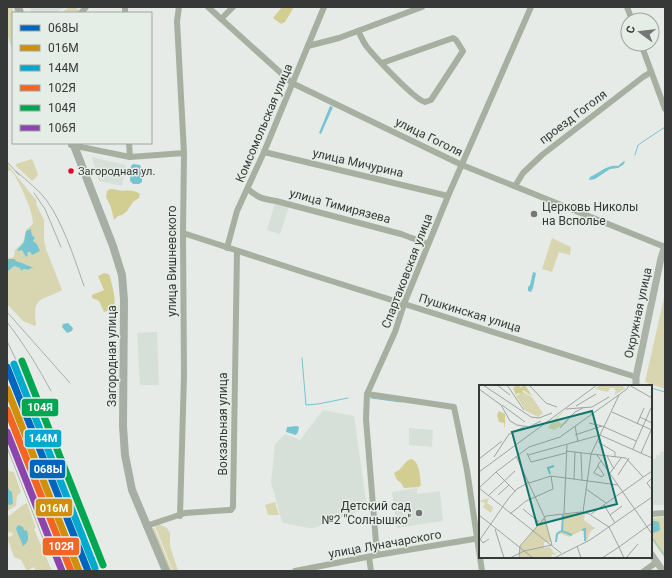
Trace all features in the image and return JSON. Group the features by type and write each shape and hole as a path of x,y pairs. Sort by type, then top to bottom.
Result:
{"highway":[{"name":"Загородная улица","path":"74,144 113,246 122,275 124,300 123,432 125,455 132,490 166,571"},
{"name":"Загородная улица","path":"74,144 119,282 119,426 122,464 133,502 161,571"}],"main road":[{"name":"Окружная улица","path":"636,385 636,377 661,258 665,246"},
{"path":"652,556 663,571"}],"street":[{"name":"улица Вишневского","path":"179,7 177,21 184,153 184,375 180,516"},
{"name":"улица Гоголя","path":"208,7 292,83 462,165 665,246"},
{"path":"221,19 233,7"},
{"name":"Комсомольская улица","path":"227,248 237,211 264,152 324,7"},
{"path":"308,46 326,42 422,7"},
{"name":"Спартаковская улица","path":"377,555 366,420 367,394 395,332 404,304 448,196 531,7"},
{"path":"358,31 366,46 382,63 419,100 425,102 432,100 463,51 453,38 382,63"},
{"path":"644,52 651,72 662,92 665,109"},
{"name":"проезд Гоголя","path":"515,186 523,173 542,155 651,72"},
{"path":"74,144 130,157 184,153"},
{"path":"129,144 130,157"},
{"name":"улица Мичурина","path":"264,152 448,196"},
{"name":"улица Тимирязева","path":"248,189 262,199 276,201 401,234 428,244"},
{"name":"Пушкинская улица","path":"183,233 636,377"},
{"name":"Вокзальная улица","path":"146,526 185,514 231,510 233,507 237,251"},
{"path":"367,394 454,407 478,538"},
{"path":"652,514 665,513"},
{"name":"улица Луначарского","path":"294,571 478,538"},
{"path":"369,557 371,571"},
{"path":"480,558 482,571"},
{"path":"644,571 656,562"}],"shaded area":[{"path":"30,7 67,7 58,12 32,12"},
{"path":"282,7 294,7 285,22 281,24 273,18"},
{"path":"92,157 126,165 122,186 99,181"},
{"path":"110,189 132,191 140,194 139,198 133,202 127,211 114,220 111,207 106,197 107,191"},
{"path":"275,203 289,207 280,234 267,230"},
{"path":"104,273 110,276 115,301 113,308 104,312 99,301 92,298 92,295 104,290 98,276"},
{"path":"157,332 159,385 140,385 137,333"},
{"path":"323,410 354,416 367,508 314,528 284,523 282,522 271,482 275,444 285,434 300,440"},
{"path":"409,428 433,430 432,447 409,445"},
{"path":"665,451 665,505 652,505 652,459 656,459 656,455 660,455 660,452"},
{"path":"411,459 414,460 418,466 421,485 419,487 404,488 397,480 394,473"},
{"name":"Детский сад №2 \"Солнышко\"","path":"417,488 417,494 440,491 443,521 397,528 392,492"}],"green space":[{"path":"7,7 12,7 14,12 12,12 12,48 7,34"},
{"path":"69,7 74,7 79,10 79,12 62,12"},
{"path":"32,159 38,174 32,181 16,166 16,164"},
{"path":"7,164 36,200 37,206 44,220 44,241 46,249 62,290 43,298 37,304 35,309 35,326 23,321 7,304 7,272 14,266 20,268 21,271 34,268 16,261 15,259 7,259 14,257 15,250 23,242 26,230 33,224 29,205 23,192 14,174 11,170 9,171 7,169","holes":["27,230 32,231 32,235 35,239 33,241 37,244 40,251 27,253 27,256 22,250 18,251 17,249 24,242"]},
{"path":"552,238 571,247 570,255 559,252 552,272 542,269"},
{"path":"665,293 665,389 645,382"},
{"path":"7,465 9,471 14,472 21,492 17,496 16,506 7,511"},
{"path":"275,502 279,515 268,515 265,505"},
{"path":"27,503 36,528 34,529 52,571 36,571 34,567 27,571 21,560 14,557 7,537 12,536 13,533 7,532 7,517"},
{"path":"665,517 665,559 652,540 652,518"},
{"path":"159,524 167,528 170,533 170,546 178,571 173,571 155,526"},
{"path":"154,527 172,571 169,571 152,531"}],"water":[{"path":"330,106 333,107 321,134 319,133"},
{"path":"624,161 625,162 623,165 618,168 610,169 595,179 589,180 590,177 604,169 611,166 618,166"},
{"path":"133,164 140,165 142,169 142,182 139,184 133,184 130,181 131,166"},
{"path":"31,229 32,235 35,238 33,241 37,244 40,251 32,255 30,252 27,253 28,255 26,257 22,250 17,250 24,242 26,231"},
{"path":"7,259 15,259 16,261 34,268 28,270 24,269 21,271 20,268 14,266 7,272"},
{"path":"533,272 536,273 531,292 528,291 528,287 530,285"},
{"path":"68,323 73,328 72,331 67,333 62,327 63,324"},
{"path":"287,427 299,427 296,435 286,432"},
{"path":"7,485 9,490 12,492 13,504 9,505 7,503"},
{"path":"652,521 656,521 659,522 660,530 652,532"},
{"path":"18,525 23,527 28,533 27,541 23,546 16,529"}],"waterway":[{"path":"635,155 638,145 665,127"},
{"path":"302,358 306,405 348,398"},
{"path":"652,388 665,392"},
{"path":"371,398 401,402"},
{"path":"652,537 665,556"}],"railway":[{"path":"7,162 19,175"},
{"path":"16,171 40,193 53,210 68,242 84,286"},
{"path":"34,193 45,209 61,247"},
{"path":"7,312 70,383"},
{"path":"7,322 41,373 51,391"},
{"path":"7,341 41,413"},
{"path":"7,359 91,571"},
{"path":"7,447 46,546 59,571"}],"transit line":[{"name":"104Я","path":"22,361 103,565"},
{"name":"144М","path":"14,364 95,568"},
{"name":"068Ы","path":"7,367 88,571"},
{"name":"016М","path":"7,389 79,571"},
{"name":"102Я","path":"7,410 71,571"},
{"name":"106Я","path":"7,432 62,571"}],"place":[{"name":"Загородная ул.","path":"71,171"},
{"name":"Церковь Николы на Всполье","path":"534,214"},
{"name":"Детский сад №2 \"Солнышко\"","path":"419,513"}]}
